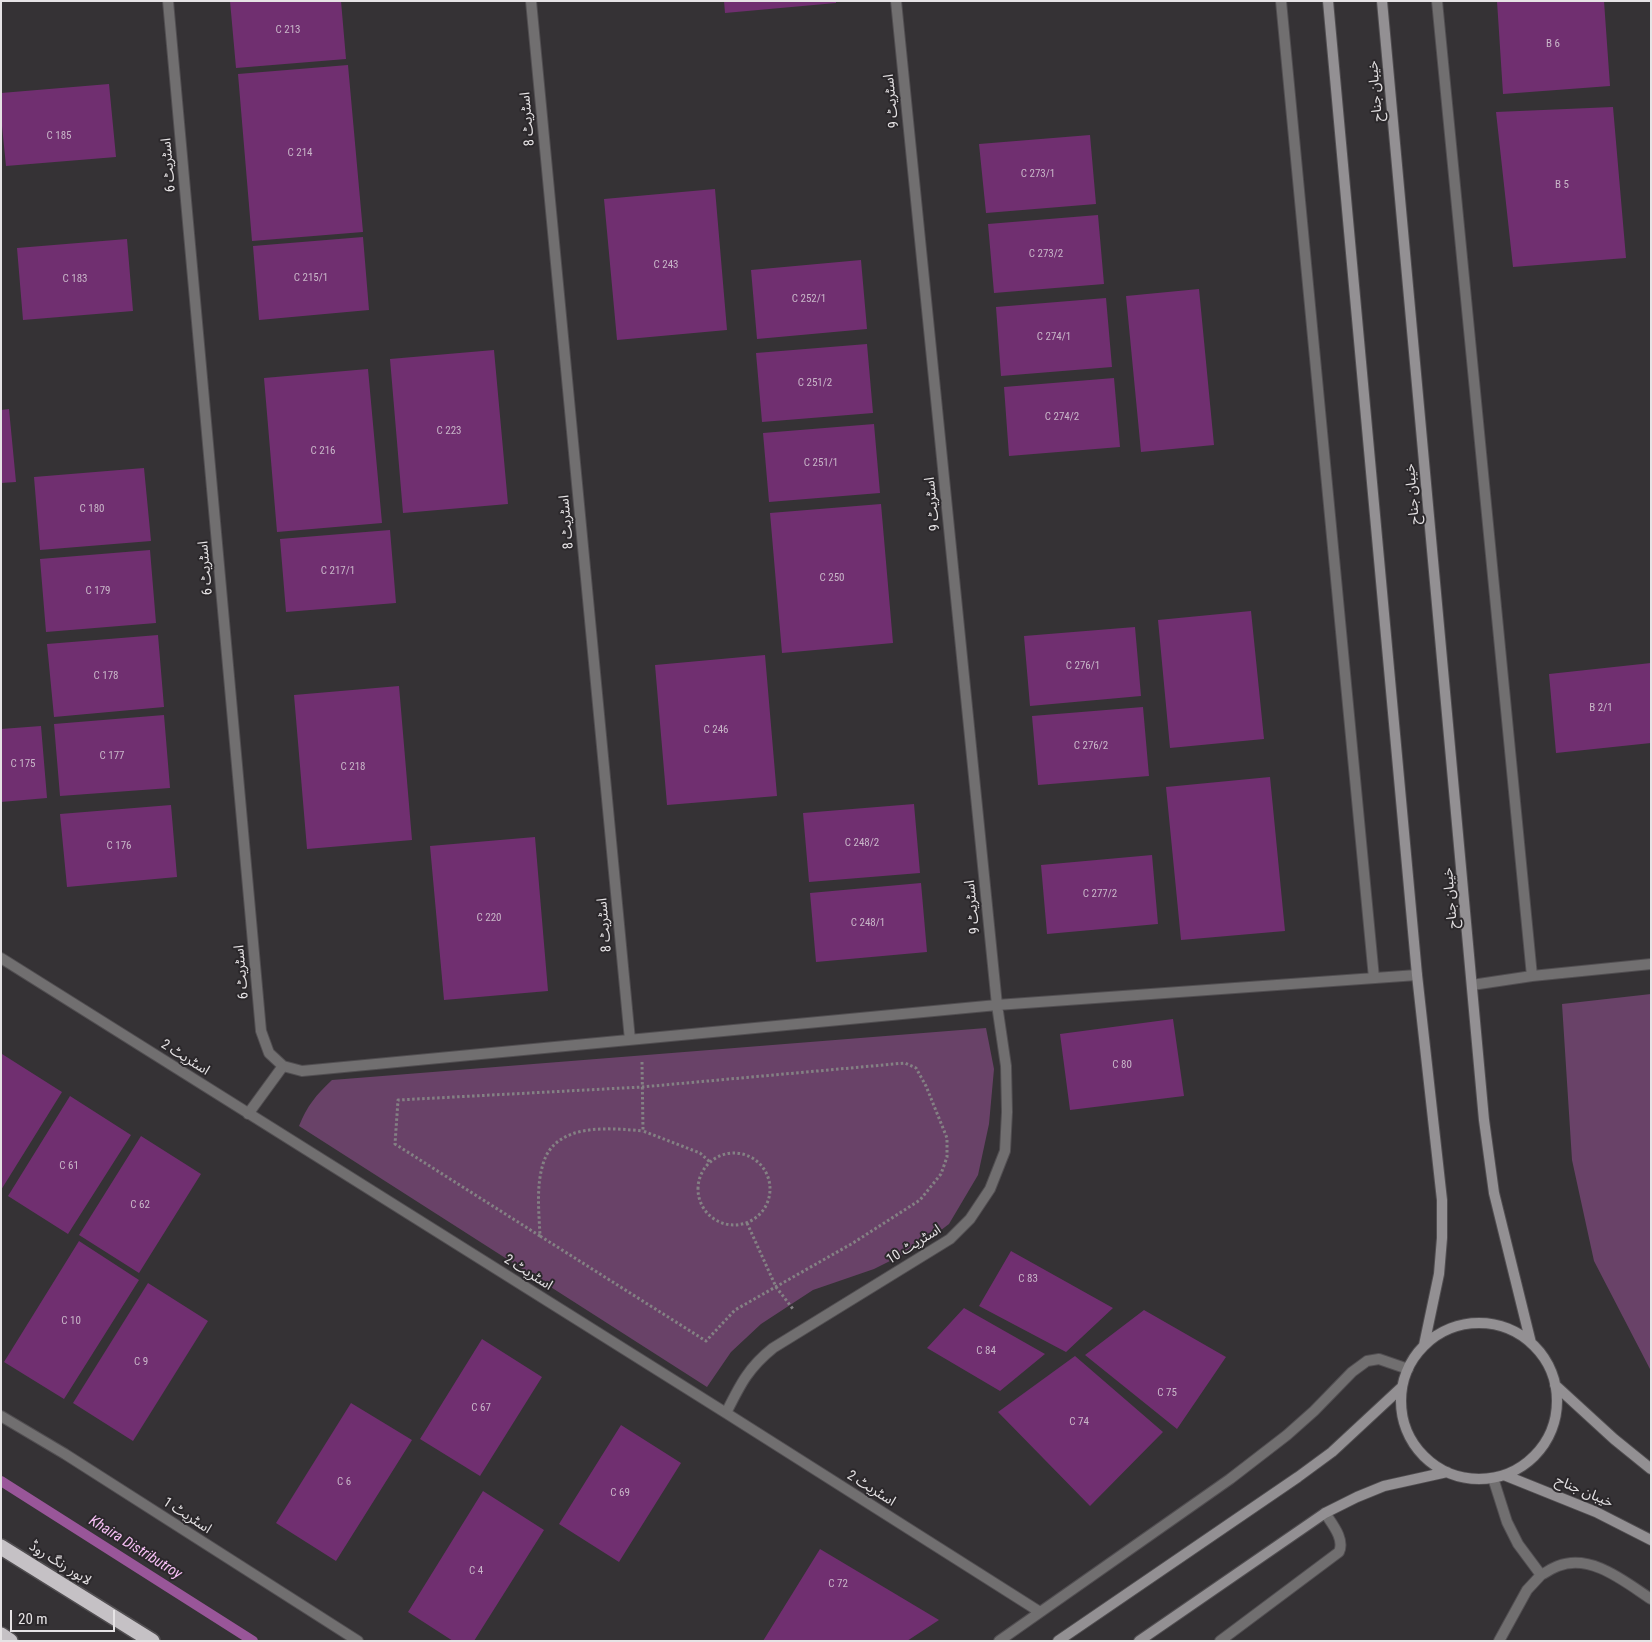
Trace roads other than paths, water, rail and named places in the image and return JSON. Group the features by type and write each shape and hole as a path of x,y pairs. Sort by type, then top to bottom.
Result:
{"highway":[{"name":"لاہور رنگ روڈ","path":"1,1547 152,1641"},
{"path":"1,1635 10,1641"}],"main road":[{"path":"1328,1 1417,975 1442,1200 1442,1238 1439,1274 1424,1345"},
{"name":"خیبان جناح","path":"1382,1 1484,1120 1494,1193 1531,1343"},
{"path":"1477,1322 1496,1324 1514,1331 1531,1343 1546,1362 1555,1385 1557,1403 1554,1422 1546,1440 1535,1455 1521,1466 1504,1475 1478,1479 1462,1477 1448,1472 1430,1461 1415,1446 1406,1428 1402,1407 1402,1387 1408,1369 1424,1345 1440,1333 1457,1325 1477,1322"},
{"path":"1555,1385 1651,1470"},
{"path":"1058,1641 1332,1452 1402,1387"},
{"path":"1139,1641 1325,1513 1384,1486 1448,1472"},
{"name":"خیبان جناح","path":"1504,1475 1596,1512 1651,1540"}],"street":[{"name":"اسٹریٹ 6","path":"168,1 261,1031 269,1053 283,1066"},
{"name":"اسٹریٹ 8","path":"531,1 630,1040"},
{"name":"اسٹریٹ 9","path":"896,1 997,1005"},
{"path":"1281,1 1374,978"},
{"path":"1437,1 1532,976"},
{"name":"اسٹریٹ 2","path":"1,958 1040,1612"},
{"path":"1472,985 1532,976 1651,964"},
{"path":"248,1114 283,1066 302,1071 997,1005 1417,975"},
{"name":"اسٹریٹ 10","path":"726,1413 744,1377 756,1362 773,1348 950,1239 970,1219 990,1188 1005,1151 1007,1112 1006,1066 997,1005"},
{"path":"1000,1641 1230,1479 1287,1435 1314,1411 1352,1372 1367,1361 1380,1359 1408,1369"},
{"name":"اسٹریٹ 1","path":"1,1416 65,1454 358,1641"},
{"path":"1493,1478 1507,1522 1518,1544 1541,1575"},
{"path":"1220,1641 1339,1552 1342,1546 1340,1539 1325,1513"},
{"path":"1499,1641 1527,1590 1541,1575 1560,1565 1580,1562 1601,1568 1651,1598"}],"waterway":[{"name":"Khaira Distributroy","path":"1,1481 253,1641"}]}
